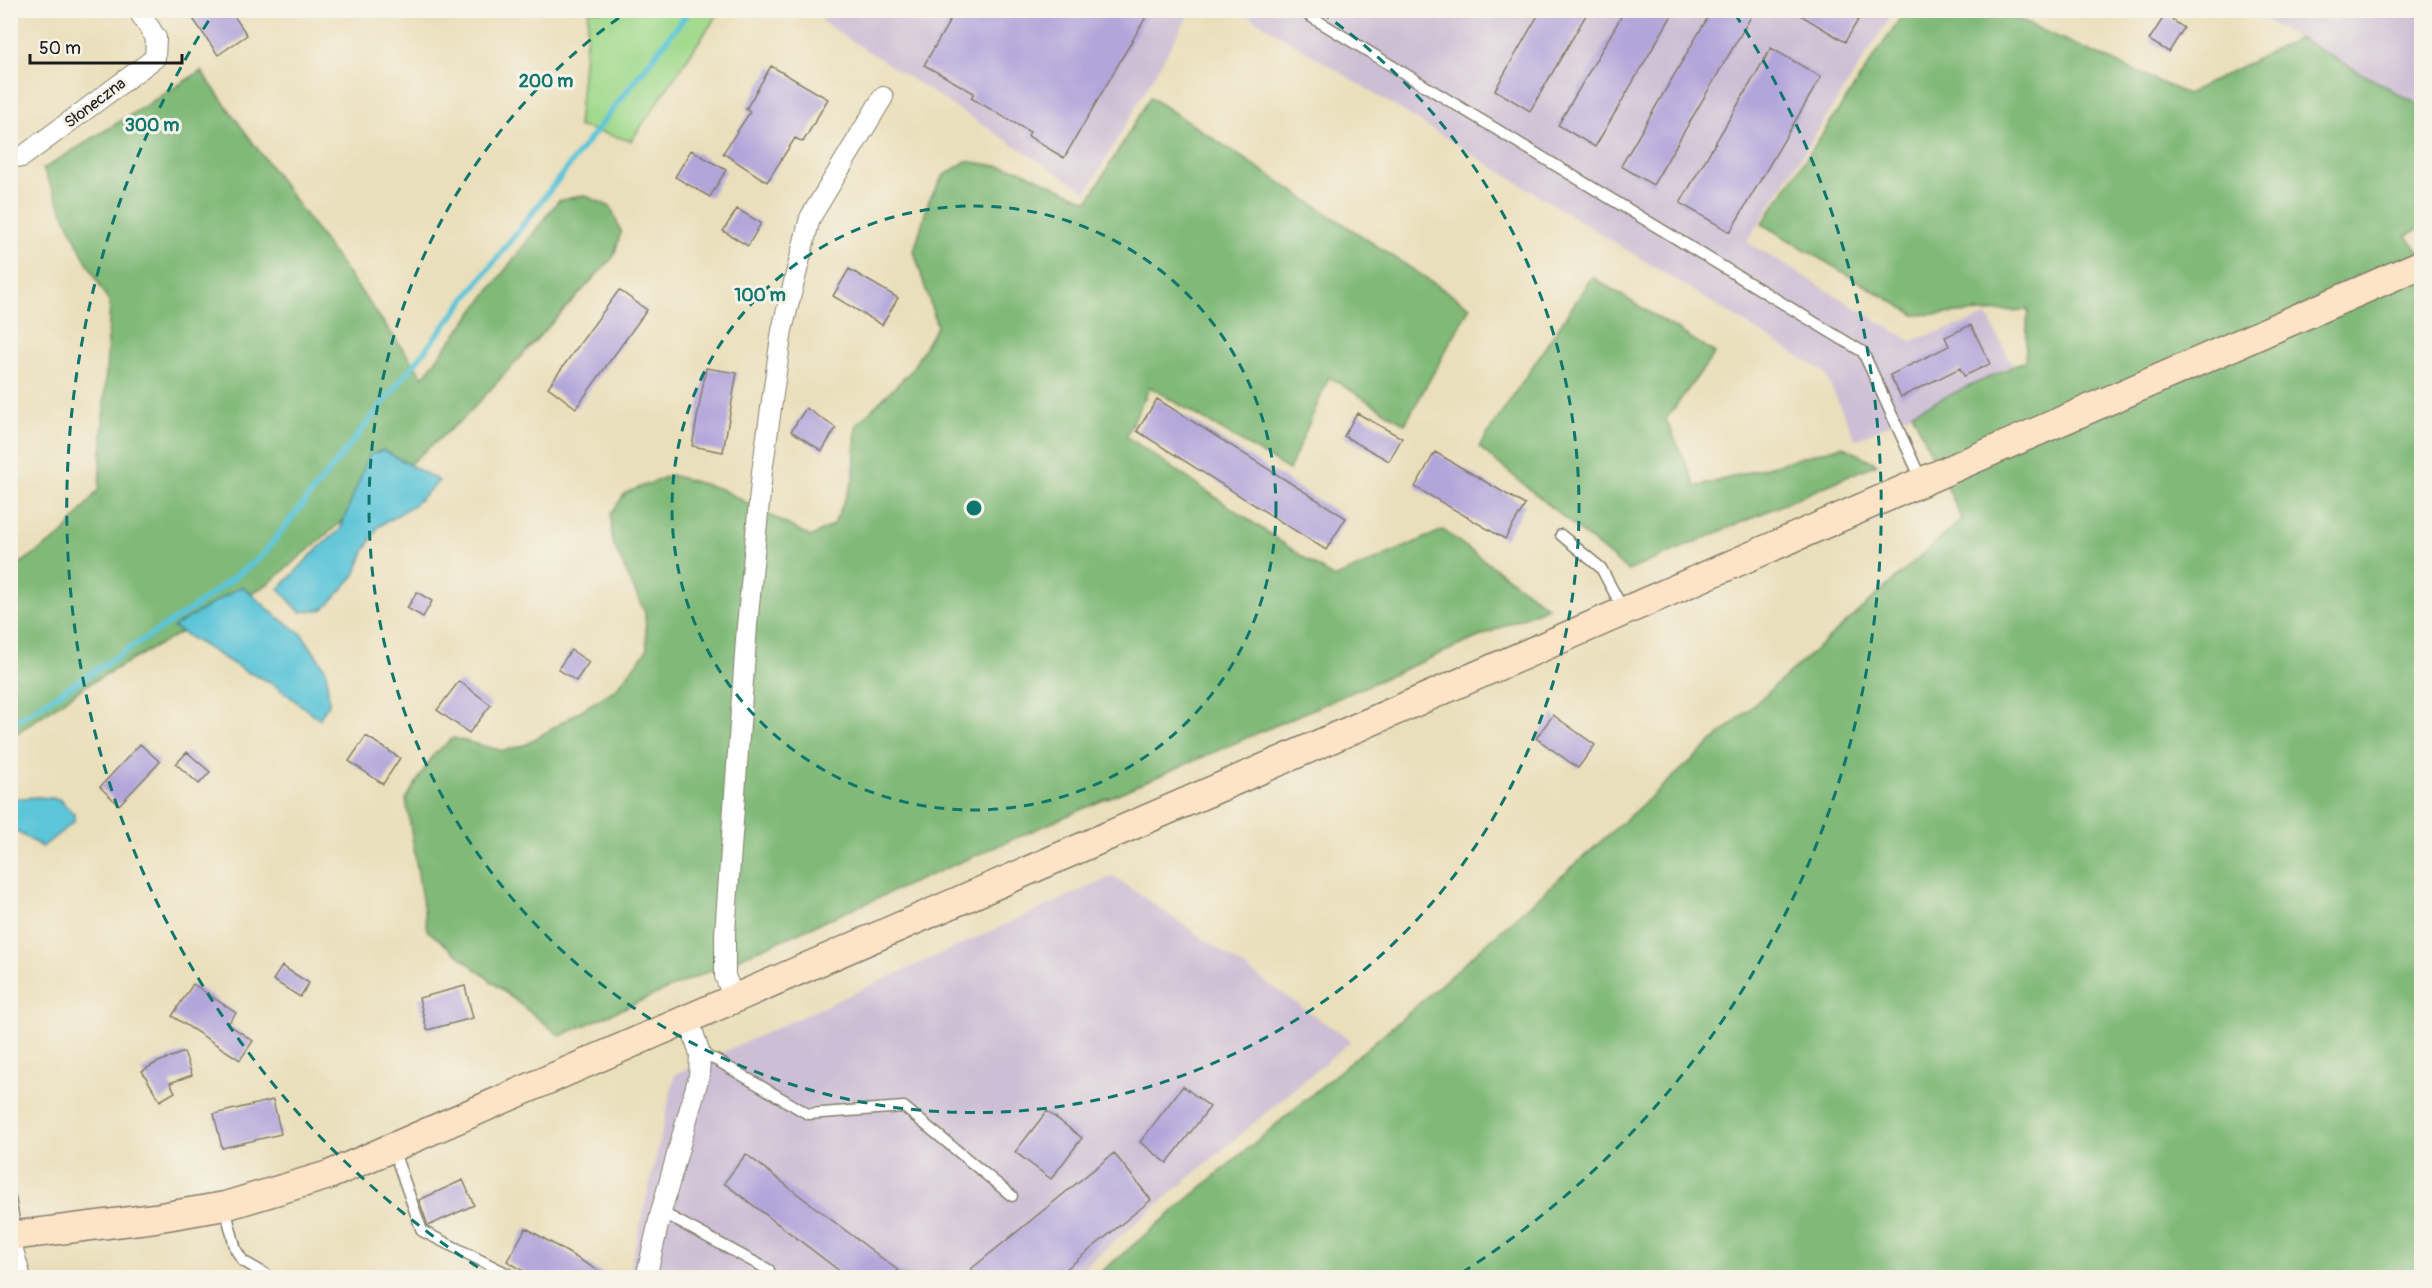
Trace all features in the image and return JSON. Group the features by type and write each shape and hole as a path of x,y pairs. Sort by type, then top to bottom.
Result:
{"street":[{"name":"Słoneczna","path":"22,157 155,58 156,38 138,10"},
{"path":"734,999 725,976 725,933 747,626 762,472 782,330 810,218 883,97"},
{"path":"21,1278 12,1237 225,1206 329,1175 2421,264"},
{"path":"646,1278 661,1212 699,1076 700,1054 689,1020"}],"lane":[{"path":"1300,10 1863,352 1922,481"},
{"path":"1561,535 1601,568 1624,611"},
{"path":"700,1054 716,1060 808,1114 904,1107 1012,1196"},
{"path":"393,1149 422,1231 516,1278"},
{"path":"10,1198 12,1237"},
{"path":"225,1206 236,1250 243,1261 272,1278"},
{"path":"661,1212 769,1270 770,1278"}],"shaded area":[{"path":"827,10 1191,11 1087,192 821,21"},
{"path":"1241,11 1894,11 1747,242 1911,341 1987,316 2013,365 1856,440 1824,372"},
{"path":"2249,11 2421,11 2421,106 2298,38"},
{"path":"1113,876 1351,1041 1072,1277 628,1278 675,1074"}],"green space":[{"path":"589,11 720,11 631,141 578,126"},
{"path":"1905,11 1999,11 2187,94 2298,38 2421,106 2421,228 2406,235 2422,255 2421,1277 1094,1278 1412,1010 1962,519 1912,412 2025,361 2028,310 1915,315 1762,224"},
{"path":"201,71 423,377 558,201 584,195 611,207 621,232 614,256 465,417 268,584 87,685 11,737 11,570 63,534 99,489 110,304 82,253 43,169"},
{"path":"1150,97 1470,307 1405,424 1329,377 1289,470 1150,387 1126,436 1334,578 1443,530 1548,607 560,1036 427,930 406,799 434,754 453,738 504,751 527,744 616,689 647,650 645,613 612,541 611,514 625,493 671,475 721,489 811,537 834,524 854,478 856,425 911,371 937,326 914,251 929,200 943,176 966,161 1017,169 1088,201"},
{"path":"1592,277 1715,353 1666,419 1696,487 1842,446 1877,464 1628,571 1479,447"}],"water":[{"path":"383,450 439,481 415,504 378,527 363,554 355,575 324,609 300,612 279,589 317,549 340,530 369,455"},
{"path":"242,586 275,615 302,634 326,670 329,704 319,719 272,683 245,671 173,627"},
{"path":"38,797 59,799 74,814 74,822 42,847 11,828 11,799"}],"building":[{"path":"187,10 230,10 247,35 218,55"},
{"path":"956,10 1150,10 1064,158 1028,136 1030,132 971,98 974,93 924,65"},
{"path":"1541,10 1589,10 1530,111 1495,90"},
{"path":"1625,10 1675,10 1595,147 1558,125"},
{"path":"1712,10 1755,10 1653,185 1621,166"},
{"path":"1792,10 1864,10 1845,42"},
{"path":"2165,15 2184,28 2169,52 2149,40"},
{"path":"1771,48 1821,77 1730,232 1680,203"},
{"path":"771,66 828,99 803,142 795,138 767,182 723,153 750,112 746,109"},
{"path":"691,150 726,170 710,197 675,177"},
{"path":"737,209 761,223 748,246 723,231"},
{"path":"849,269 898,298 882,325 833,296"},
{"path":"619,290 647,310 576,408 548,387"},
{"path":"1971,325 1990,364 1964,376 1960,368 1901,397 1890,375 1949,346 1945,337"},
{"path":"706,368 737,373 723,452 692,446"},
{"path":"1157,399 1346,518 1326,550 1137,431"},
{"path":"806,408 836,428 822,451 791,431"},
{"path":"1357,413 1402,438 1389,461 1344,436"},
{"path":"1435,452 1525,505 1505,539 1415,487"},
{"path":"417,592 432,601 423,617 407,608"},
{"path":"571,650 589,662 576,681 558,669"},
{"path":"459,681 491,705 469,733 437,710"},
{"path":"1553,715 1595,745 1578,768 1536,738"},
{"path":"366,736 400,758 383,784 349,761"},
{"path":"140,744 160,762 119,805 100,787"},
{"path":"187,752 210,772 199,784 176,764"},
{"path":"282,966 309,983 300,997 273,980"},
{"path":"193,984 236,1013 228,1024 253,1041 240,1060 172,1016"},
{"path":"465,986 473,1018 427,1030 419,998"},
{"path":"184,1052 192,1075 170,1083 175,1092 160,1101 142,1071"},
{"path":"1183,1086 1210,1107 1167,1163 1140,1142"},
{"path":"273,1100 281,1134 222,1148 214,1114"},
{"path":"1047,1111 1082,1138 1051,1179 1015,1152"},
{"path":"1114,1153 1151,1200 1055,1278 978,1278 971,1269"},
{"path":"746,1154 908,1278 849,1278 724,1183"},
{"path":"463,1180 474,1205 428,1226 419,1200"},
{"path":"526,1228 611,1278 535,1278 507,1261"}],"waterway":[{"path":"10,725 193,608 261,557 690,10"}]}
